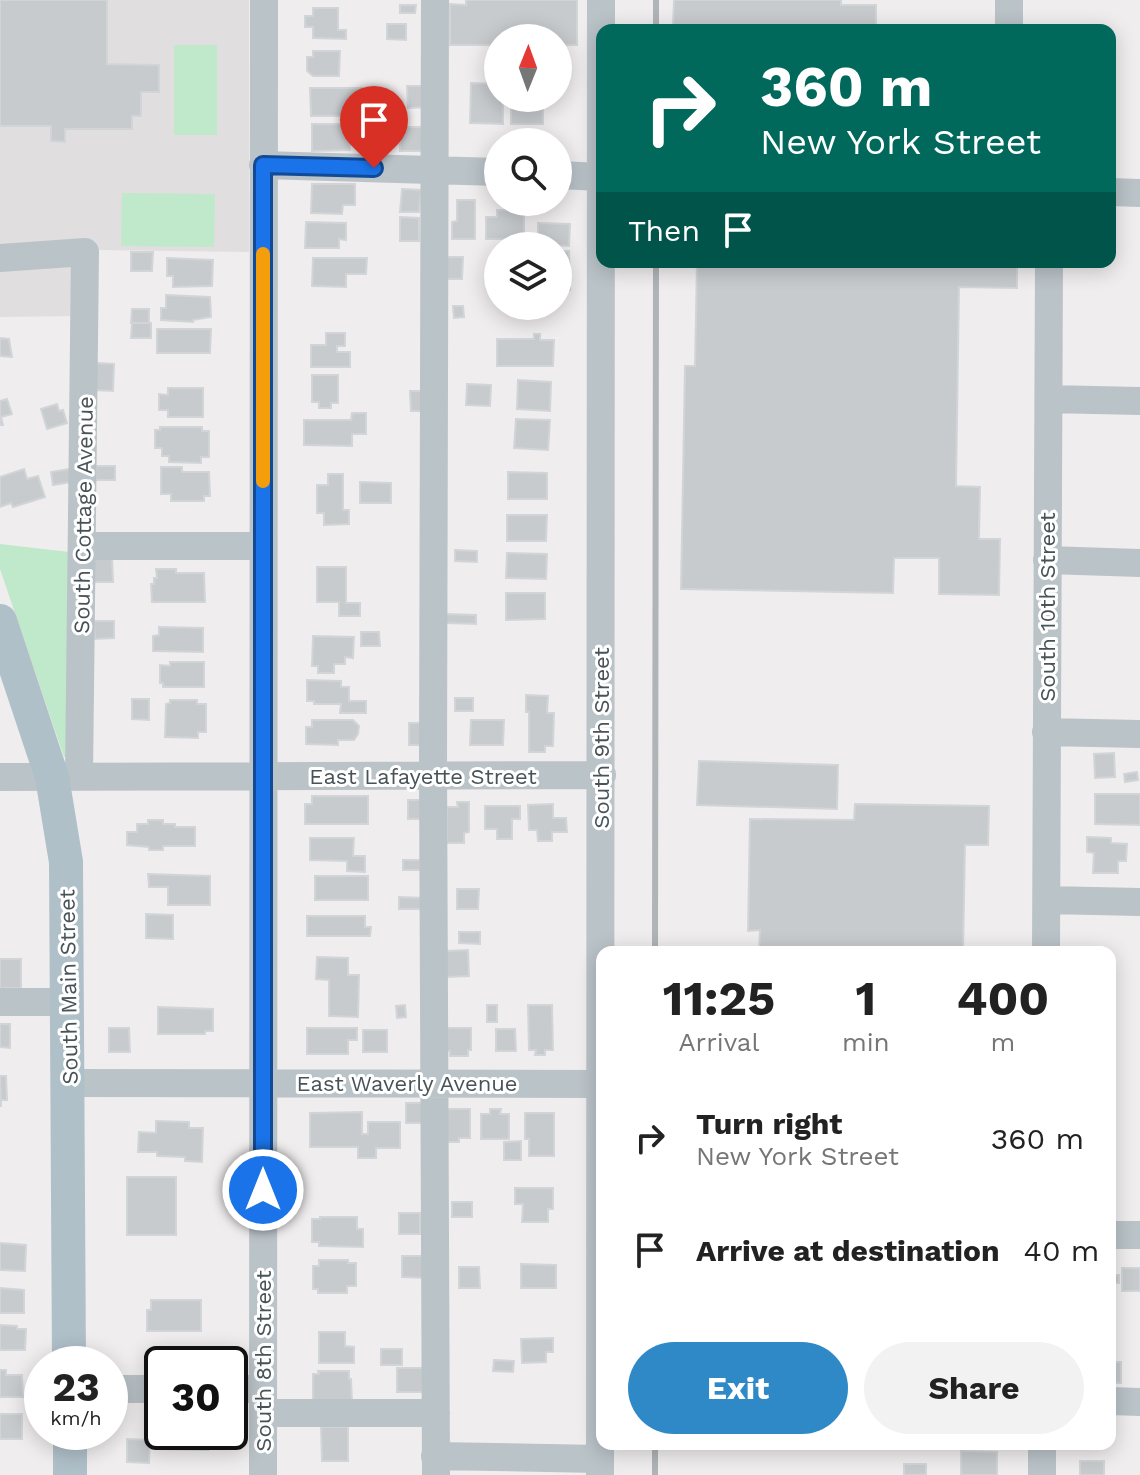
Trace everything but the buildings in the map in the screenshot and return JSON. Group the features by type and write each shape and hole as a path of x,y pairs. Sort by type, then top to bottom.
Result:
{"main road":[{"name":"South Main Street","path":"0,621 7,660 66,777 69,1346"},
{"path":"70,1450 70,1475"}],"street":[{"name":"South 8th Street","path":"263,1475 264,0"},
{"path":"435,0 433,775 436,1466 600,1467"},
{"name":"South 9th Street","path":"601,0 601,24"},
{"path":"1009,0 1009,24"},
{"path":"263,165 484,172"},
{"path":"572,176 596,177"},
{"path":"1116,192 1140,193"},
{"name":"South Cottage Avenue","path":"0,258 85,252 83,546 66,777"},
{"name":"South 9th Street","path":"601,946 602,268"},
{"name":"South 10th Street","path":"1046,946 1049,268"},
{"path":"1049,399 1140,401"},
{"path":"83,546 263,546"},
{"path":"1047,560 1140,563"},
{"path":"1046,732 1140,734"},
{"name":"East Lafayette Street","path":"0,777 602,775"},
{"path":"1047,900 1140,902"},
{"path":"0,1002 68,1002"},
{"name":"East Waverly Avenue","path":"69,1083 596,1084"},
{"path":"1116,1235 1140,1235"},
{"path":"248,1396 263,1401 436,1413"},
{"path":"1116,1401 1140,1402"},
{"path":"1042,1450 1042,1475"}],"shaded area":[{"path":"0,0 249,0 249,252 95,250 79,316 0,317"}],"green space":[{"path":"174,45 217,45 217,135 174,135"},
{"path":"122,193 215,194 214,247 121,246"},
{"path":"0,544 78,553 73,757 64,757 0,569"}],"railway":[{"path":"656,0 656,24"},
{"path":"655,946 656,268"},
{"path":"655,1450 655,1475"}],"slow traffic":[{"path":"263,254 263,481"}],"route":[{"path":"263,1190 263,165 374,168"}]}
